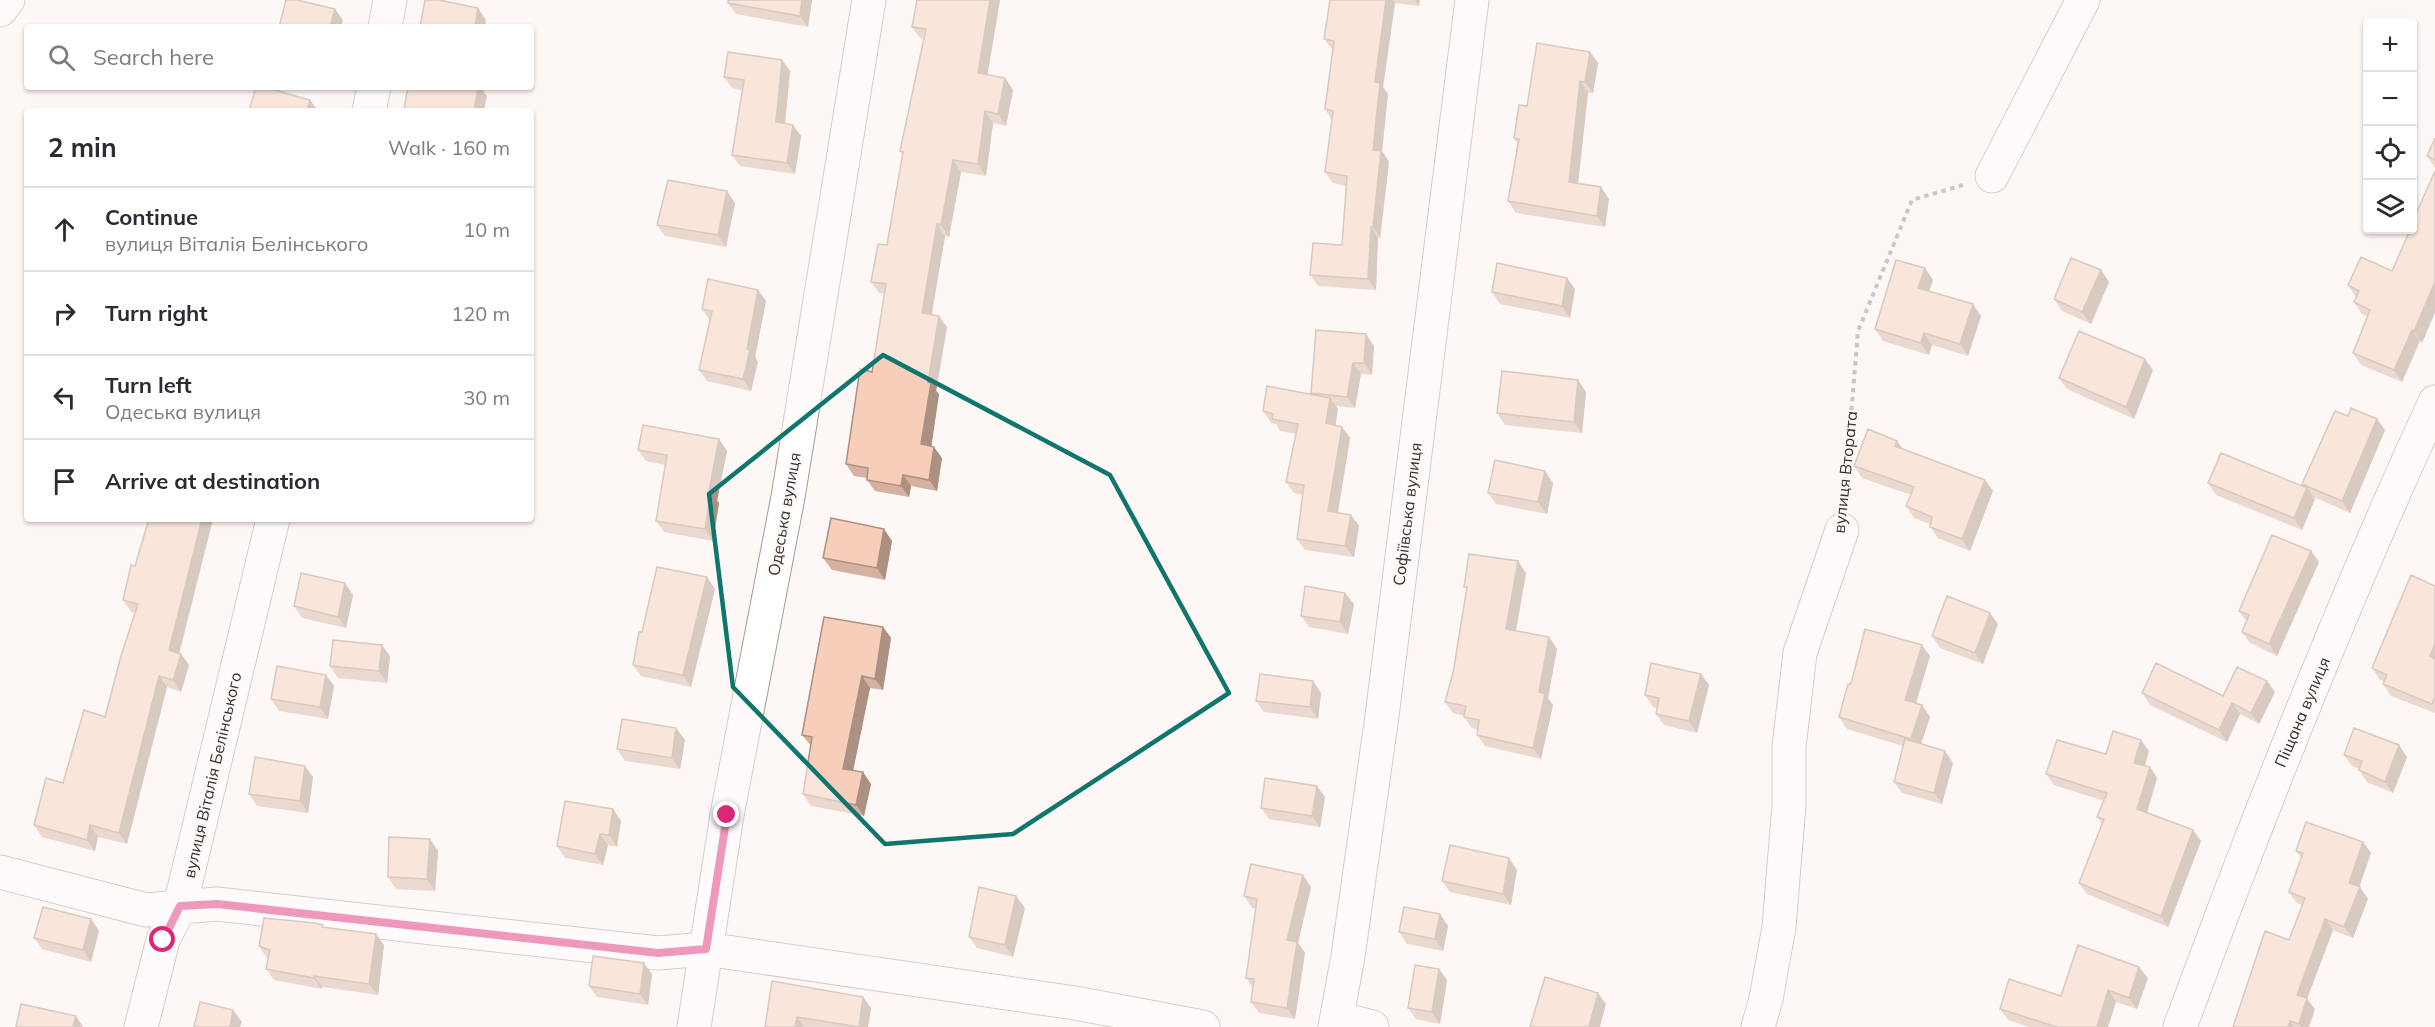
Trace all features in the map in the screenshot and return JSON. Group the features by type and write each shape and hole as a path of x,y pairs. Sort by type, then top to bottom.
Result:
{"street":[{"path":"0,10 8,0"},
{"path":"386,24 390,0"},
{"name":"Одеська вулиця","path":"694,1027 727,815 788,497 868,0"},
{"name":"Софіївська вулиця","path":"1336,1023 1348,956 1382,716 1472,0"},
{"path":"1992,176 2083,0"},
{"path":"370,108 373,90"},
{"name":"Піщана вулиця","path":"2180,1027 2274,779 2396,488 2435,402"},
{"name":"вулиця Віталія Белінського","path":"141,1027 163,940 180,906 272,522"},
{"name":"вулиця Втората","path":"1758,1027 1766,999 1779,927 1789,805 1789,747 1800,653 1842,530"},
{"path":"0,872 146,910 217,904 658,953 706,949 1075,1003 1203,1027"},
{"path":"1336,1023 1372,1027"}],"path":[{"name":"вулиця Втората","path":"1842,530 1858,331 1912,200 1992,176"}],"highlighted area":[{"path":"883,355 1110,475 1229,693 1013,834 885,844 733,687 709,494"}],"building":[{"path":"286,0 297,0 335,9 331,24 280,24"},
{"path":"425,0 439,0 478,8 475,24 421,24"},
{"path":"728,0 802,0 800,16 728,3"},
{"path":"917,0 990,0 978,73 1005,78 998,114 985,111 978,164 953,160 941,225 937,224 922,313 939,316 921,444 934,447 929,480 903,475 901,486 867,480 868,468 846,464 860,369 872,372 886,284 871,282 878,244 887,245 903,152 900,151 926,29 912,27"},
{"path":"1330,0 1386,0 1375,82 1380,83 1373,150 1381,151 1373,227 1371,227 1368,279 1310,275 1313,243 1342,245 1347,176 1325,172 1333,111 1325,109 1334,41 1324,39"},
{"path":"1537,43 1590,52 1585,82 1580,81 1569,182 1601,187 1597,216 1508,201 1519,139 1514,138 1519,105 1527,106"},
{"path":"728,52 782,60 776,122 793,125 787,163 732,155 744,80 724,77"},
{"path":"255,90 275,90 310,100 308,108 250,108"},
{"path":"407,90 478,90 474,108 404,108"},
{"path":"2435,138 2435,160 2427,156"},
{"path":"2435,171 2435,282 2394,370 2353,353 2370,310 2354,302 2359,291 2348,285 2361,257 2392,271 2408,234 2417,234 2417,212"},
{"path":"668,180 727,191 718,235 657,225"},
{"path":"2071,258 2101,270 2082,312 2054,299"},
{"path":"1896,260 1925,268 1918,288 1973,304 1960,344 1924,333 1921,343 1875,329"},
{"path":"1497,263 1567,278 1562,306 1492,292"},
{"path":"708,279 758,290 747,349 750,350 743,379 699,370 712,311 702,309"},
{"path":"1316,330 1366,334 1364,363 1353,363 1347,397 1311,393"},
{"path":"2079,331 2145,359 2126,407 2059,378"},
{"path":"1502,371 1578,380 1574,422 1497,413"},
{"path":"1267,386 1330,398 1326,423 1342,427 1328,511 1351,515 1345,546 1297,539 1304,485 1286,482 1298,424 1272,419 1273,414 1263,411"},
{"path":"2351,408 2377,419 2342,501 2302,484 2335,411 2348,416"},
{"path":"643,425 719,439 709,491 711,492 705,529 656,521 667,455 638,450"},
{"path":"1868,429 1897,441 1895,446 1985,480 1962,539 1930,527 1932,517 1906,506 1914,487 1854,466"},
{"path":"2221,453 2307,488 2294,518 2208,483"},
{"path":"1495,460 1545,471 1538,502 1488,493"},
{"path":"831,518 884,529 877,568 823,558"},
{"path":"148,522 201,522 169,650 181,654 173,680 159,676 119,833 90,825 87,840 34,825 46,778 63,783 84,710 105,717 138,604 123,600 131,565 135,566"},
{"path":"2272,535 2311,551 2269,644 2242,632 2249,615 2239,611"},
{"path":"1469,554 1518,561 1506,629 1549,637 1539,692 1545,694 1533,748 1477,735 1479,720 1464,717 1466,706 1445,702 1453,673 1467,587 1464,587"},
{"path":"657,567 707,577 683,675 633,665 639,632 642,632"},
{"path":"301,573 345,583 338,617 294,606"},
{"path":"2411,575 2435,586 2435,644 2430,656 2435,659 2435,697 2432,704 2383,684 2387,675 2372,668"},
{"path":"1305,586 1345,593 1340,622 1301,616"},
{"path":"1947,596 1990,613 1975,653 1932,636"},
{"path":"824,617 883,627 875,679 862,676 843,769 863,772 856,805 803,794 812,737 802,735"},
{"path":"1865,629 1922,645 1905,700 1922,705 1911,739 1839,717 1848,684 1851,684"},
{"path":"333,640 382,645 379,671 330,666"},
{"path":"1651,663 1701,674 1689,721 1656,714 1659,698 1645,695"},
{"path":"2156,663 2223,696 2237,667 2267,681 2251,713 2232,703 2219,730 2142,693"},
{"path":"277,666 326,675 320,707 271,699"},
{"path":"1260,674 1313,681 1310,707 1256,701"},
{"path":"622,719 676,728 672,758 617,749"},
{"path":"2354,728 2399,745 2385,782 2359,770 2362,761 2344,755"},
{"path":"2113,731 2141,740 2134,763 2150,767 2137,809 2193,830 2161,916 2079,883 2104,819 2097,817 2107,793 2046,774 2057,740 2106,754"},
{"path":"1905,739 1945,751 1934,793 1894,782"},
{"path":"255,757 305,766 300,801 249,794"},
{"path":"1265,778 1317,786 1312,816 1261,808"},
{"path":"565,801 613,809 609,835 600,834 595,854 557,846"},
{"path":"2306,822 2363,842 2349,883 2360,887 2344,927 2325,919 2297,995 2307,998 2299,1024 2290,1021 2288,1027 2233,1027 2265,931 2289,940 2305,898 2289,892 2303,853 2296,851"},
{"path":"389,837 430,839 427,879 388,877"},
{"path":"1450,845 1509,858 1503,894 1442,881"},
{"path":"1251,864 1303,875 1287,940 1297,942 1287,1008 1251,1002 1254,979 1246,978 1257,899 1244,896"},
{"path":"979,887 1016,896 1005,945 969,937"},
{"path":"43,907 91,919 83,950 34,938"},
{"path":"1404,907 1440,914 1435,939 1399,932"},
{"path":"264,918 315,923 323,925 322,927 376,934 369,984 314,976 314,978 266,969 270,950 259,946"},
{"path":"2078,945 2139,967 2129,998 2108,990 2097,1027 2057,1027 2000,1009 2009,979 2061,996"},
{"path":"593,956 644,963 640,994 589,986"},
{"path":"1415,965 1439,969 1432,1012 1408,1008"},
{"path":"1545,977 1598,993 1589,1027 1530,1027"},
{"path":"772,981 863,997 859,1027 797,1017 795,1027 765,1027"},
{"path":"200,1002 233,1010 230,1027 194,1027"},
{"path":"21,1004 76,1016 73,1027 16,1027"}],"route":[{"path":"163,940 180,906 217,904 658,953 706,949 727,815"}]}
